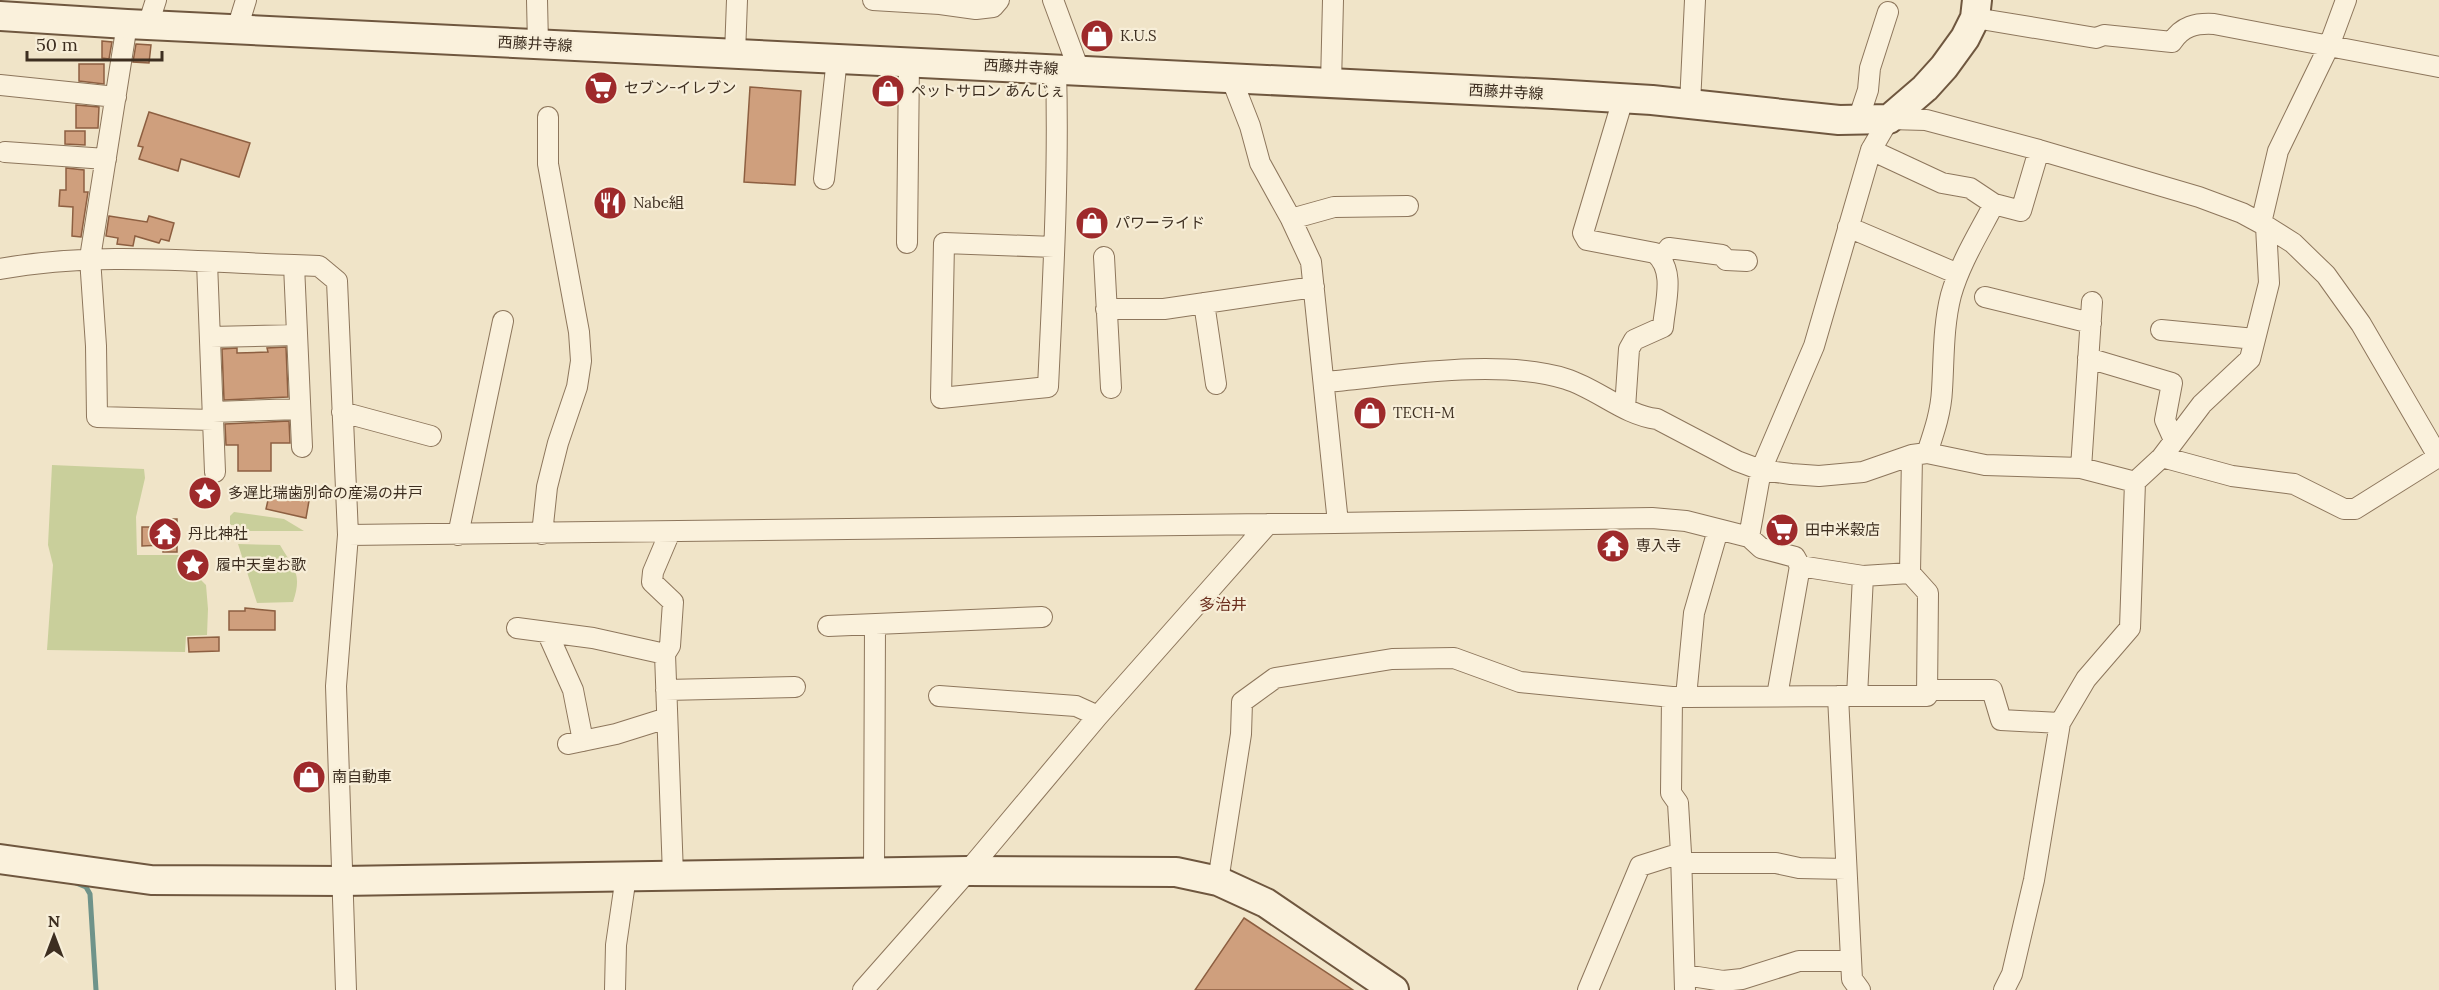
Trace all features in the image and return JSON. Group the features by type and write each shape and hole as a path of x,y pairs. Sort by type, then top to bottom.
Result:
{"main road":[{"path":"1889,119 1944,67 1965,38 1976,9"},
{"name":"西藤井寺線","path":"0,21 144,16 237,29 1623,99 1839,120 1889,119"},
{"path":"0,859 150,880 342,881 968,871 1145,870 1176,872 1218,881 1266,903 1394,990"}],"street":[{"path":"237,29 246,0"},
{"path":"537,0 538,44"},
{"path":"735,54 738,0"},
{"path":"873,0 912,1 985,9 993,7 999,0"},
{"path":"1053,0 1068,70 1058,146 1054,247 1048,387 941,398 945,243 1054,247"},
{"path":"1331,84 1333,0"},
{"path":"1690,104 1695,0"},
{"path":"2004,990 2012,974 2034,880 2061,723 2086,679 2130,628 2135,482 2162,457 2202,404 2250,359 2269,283 2263,225 2278,151 2329,46 2346,0"},
{"path":"1976,9 2096,38 2104,35 2172,42 2178,32 2188,26 2202,23 2214,24 2439,67"},
{"path":"1858,120 1868,90 1870,68 1888,12"},
{"path":"144,16 116,97 90,258 96,346 97,417 213,416 299,409"},
{"path":"824,179 837,58"},
{"path":"907,243 909,62"},
{"path":"1232,80 1250,126 1260,163 1291,219 1311,262 1338,523"},
{"path":"0,85 116,97"},
{"path":"1623,99 1582,233 1587,240 1655,253 1661,258 1668,274 1663,327 1634,340 1629,349 1625,408"},
{"path":"542,534 547,487 558,443 577,387 581,361 579,332 548,164 548,117"},
{"path":"1749,537 1761,470 1814,346 1871,150 1889,119 1926,120 2039,150 2199,197 2242,213 2293,243 2326,275 2361,324 2439,458 2355,509 2344,509 2295,484 2232,476 2162,457"},
{"path":"1871,150 1942,183 1970,188 1994,204 2021,211 2039,150"},
{"path":"5,152 106,159"},
{"path":"1218,881 1241,734 1242,702 1275,678 1392,659 1454,658 1520,682 1678,697 1927,696 1928,593 1910,573 1919,454 1938,418 1951,297 1958,274 1994,204"},
{"path":"1291,219 1334,207 1408,206"},
{"path":"1848,227 1958,274"},
{"path":"1661,258 1669,248 1722,255 1726,261 1747,261"},
{"path":"1104,257 1111,388"},
{"path":"0,269 42,261 90,258 294,265 319,266 337,281 348,535 336,686 346,990"},
{"path":"207,262 215,472"},
{"path":"294,265 302,447"},
{"path":"1106,309 1164,309 1314,287"},
{"path":"1985,297 2091,323"},
{"path":"2081,468 2092,302"},
{"path":"1204,303 1216,384"},
{"path":"458,535 503,321"},
{"path":"2161,330 2255,339"},
{"path":"210,337 297,335"},
{"path":"2088,358 2172,383 2165,420 2174,440"},
{"path":"1324,382 1471,369 1530,372 1567,379 1643,418 1658,419 1737,461 1761,470 1819,476 1863,472 1919,454 1985,465 2081,468 2135,482"},
{"path":"342,412 431,436"},
{"path":"348,535 1268,525 1652,518 1686,521 1749,537 1761,548 1795,557 1800,566 1777,696"},
{"path":"863,990 968,871 1098,716 1268,525"},
{"path":"1718,530 1695,613 1678,697 1671,793 1678,803 1685,982 1742,979 1798,961 1851,960"},
{"path":"670,532 653,572 652,582 673,602 670,646 665,654 673,875"},
{"path":"1800,566 1863,576 1910,573"},
{"path":"1860,990 1852,979 1846,868 1848,696 1863,576"},
{"path":"828,626 875,626 1042,617"},
{"path":"874,872 875,626"},
{"path":"517,628 593,638 665,654"},
{"path":"547,632 573,690 575,742 668,718"},
{"path":"666,690 795,687"},
{"path":"1927,690 1992,690 2001,720 2061,723"},
{"path":"939,696 1076,706 1098,716"},
{"path":"1588,990 1640,866 1681,858 1776,863 1799,868 1846,868"},
{"path":"615,990 616,945 626,876"}],"green space":[{"path":"52,465 144,469 145,478 136,517 137,555 179,555 187,560 194,573 206,585 207,635 186,636 185,652 47,650 53,565 48,545"},
{"path":"234,512 284,519 304,531 243,531 239,525 230,525 230,516"},
{"path":"238,544 280,545 297,577 293,602 257,603"}],"building":[{"path":"102,41 112,42 109,59 102,58"},
{"path":"136,44 151,45 149,63 133,62"},
{"path":"79,64 104,64 104,84 79,81"},
{"path":"750,87 801,91 795,185 744,182"},
{"path":"76,105 99,107 98,128 76,128"},
{"path":"149,112 250,143 239,177 181,159 178,171 139,159 143,147 138,146"},
{"path":"65,131 85,131 85,145 65,144"},
{"path":"66,168 84,170 84,192 88,192 81,237 72,236 73,207 59,206 60,190 66,190"},
{"path":"109,216 147,222 149,216 174,223 169,241 161,239 159,243 135,236 133,246 117,244 118,238 106,236"},
{"path":"286,347 288,397 224,400 222,349 237,348 237,353 268,352 267,348"},
{"path":"289,421 290,443 271,443 271,471 238,471 238,445 226,445 225,424"},
{"path":"271,487 310,495 306,518 266,509"},
{"path":"163,519 177,519 177,552 163,552 163,545 142,546 142,527 163,527"},
{"path":"245,608 275,611 275,630 229,630 229,611 245,611"},
{"path":"219,637 219,651 189,652 188,638"},
{"path":"1244,918 1353,990 1195,990"}],"waterway":[{"path":"76,883 86,887 90,894 96,990"}],"place":[{"name":"K.U.S","path":"1097,36"},
{"name":"セブン-イレブン","path":"601,88"},
{"name":"ペットサロン あんじぇ","path":"888,91"},
{"name":"Nabe組","path":"610,203"},
{"name":"パワーライド","path":"1092,223"},
{"name":"TECH-M","path":"1370,413"},
{"name":"多遅比瑞歯別命の産湯の井戸","path":"205,493"},
{"name":"田中米穀店","path":"1782,530"},
{"name":"丹比神社","path":"165,534"},
{"name":"専入寺","path":"1613,546"},
{"name":"履中天皇お歌","path":"193,565"},
{"name":"南自動車","path":"309,777"}],"district":[{"name":"多治井","path":"1223,604"}]}
